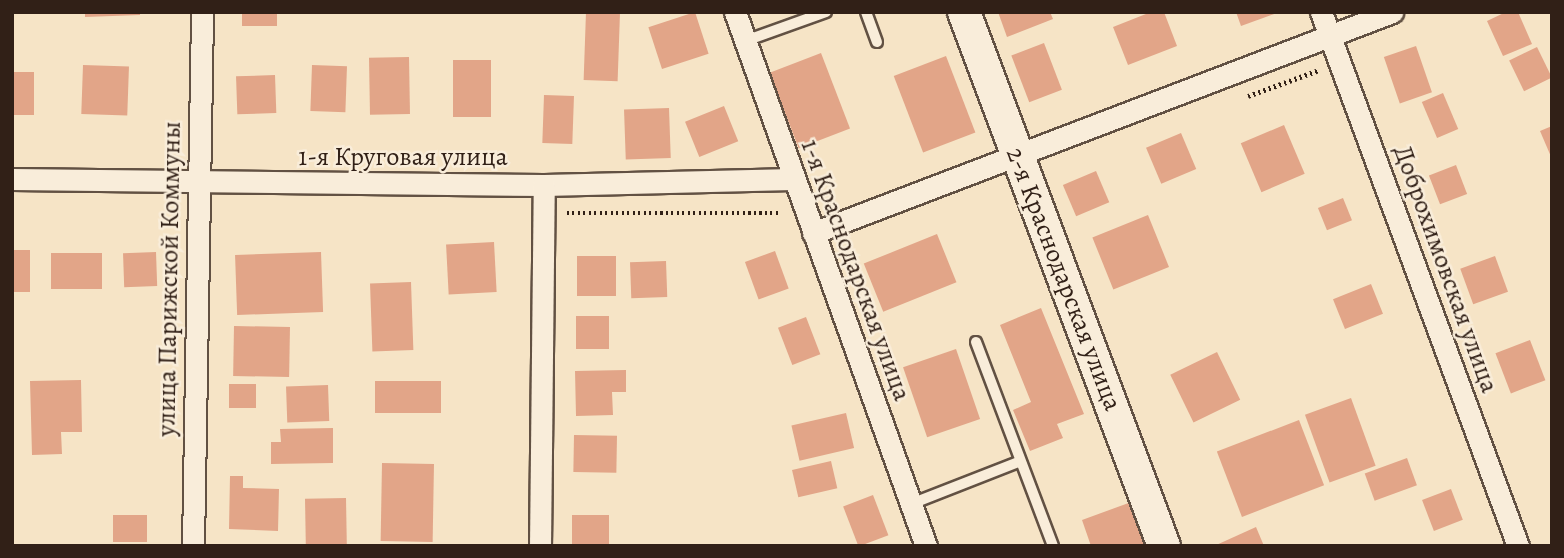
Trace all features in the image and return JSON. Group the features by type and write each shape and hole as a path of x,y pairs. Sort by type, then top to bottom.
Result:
{"street":[{"name":"улица Парижской Коммуны","path":"193,546 202,12"},
{"name":"1-я Краснодарская улица","path":"735,12 926,546"},
{"name":"2-я Краснодарская улица","path":"964,12 1164,546"},
{"name":"Доброхимовская улица","path":"1321,12 1518,546"},
{"path":"813,233 1392,12"},
{"name":"1-я Круговая улица","path":"12,179 198,184 544,185 793,179"},
{"path":"540,546 544,185"}],"lane":[{"path":"745,41 826,12"},
{"path":"866,12 877,42"},
{"path":"976,342 1018,463 1053,546"},
{"path":"911,504 1018,463"}],"building":[{"path":"85,12 140,12 140,15 85,17"},
{"path":"242,12 277,12 277,26 242,26"},
{"path":"586,12 620,13 618,81 584,80"},
{"path":"695,12 709,54 662,69 648,27"},
{"path":"998,12 1050,12 1053,19 1007,37"},
{"path":"1151,12 1164,12 1177,46 1128,65 1113,27"},
{"path":"1236,12 1277,12 1277,13 1241,26"},
{"path":"1506,12 1518,12 1532,44 1503,56 1487,21"},
{"path":"1044,43 1062,90 1029,102 1011,56"},
{"path":"1416,46 1432,92 1400,103 1384,57"},
{"path":"1537,47 1552,78 1524,91 1509,61"},
{"path":"821,53 850,129 799,148 770,73"},
{"path":"946,56 975,133 923,153 894,76"},
{"path":"409,57 410,114 370,115 369,58"},
{"path":"453,60 491,60 491,117 453,117"},
{"path":"83,65 129,67 127,116 81,114"},
{"path":"312,65 347,66 345,112 310,111"},
{"path":"12,72 34,72 34,115 12,115"},
{"path":"275,75 276,113 237,114 236,76"},
{"path":"1443,93 1458,129 1437,138 1422,102"},
{"path":"544,95 574,96 572,144 542,143"},
{"path":"724,106 738,141 699,157 685,122"},
{"path":"669,108 671,158 626,160 624,110"},
{"path":"1284,125 1305,174 1261,192 1241,143"},
{"path":"1552,126 1552,159 1540,131"},
{"path":"1181,133 1196,169 1161,184 1146,148"},
{"path":"1456,165 1467,194 1440,204 1429,175"},
{"path":"1096,171 1109,202 1076,216 1063,185"},
{"path":"1343,198 1352,220 1327,230 1318,208"},
{"path":"1148,215 1169,267 1113,289 1092,237"},
{"path":"937,234 956,282 883,312 864,264"},
{"path":"494,242 497,292 449,294 446,245"},
{"path":"12,250 30,250 30,292 12,292"},
{"path":"775,251 789,289 759,300 745,262"},
{"path":"156,252 157,286 124,287 123,253"},
{"path":"321,252 323,312 237,315 235,255"},
{"path":"51,253 102,253 102,289 51,289"},
{"path":"577,256 616,256 616,296 577,296"},
{"path":"1495,256 1508,292 1473,304 1460,269"},
{"path":"666,261 667,297 631,298 630,262"},
{"path":"411,282 413,350 372,351 370,283"},
{"path":"1371,284 1383,314 1345,329 1333,299"},
{"path":"1041,308 1084,414 1057,424 1063,438 1030,451 1013,410 1031,402 1000,325"},
{"path":"576,316 609,316 609,349 576,349"},
{"path":"806,317 820,354 792,365 778,328"},
{"path":"234,326 290,327 289,377 233,376"},
{"path":"1530,340 1545,380 1511,393 1495,353"},
{"path":"956,349 980,419 927,437 903,367"},
{"path":"1217,352 1240,400 1193,422 1170,375"},
{"path":"626,370 626,392 612,392 613,415 576,416 575,371"},
{"path":"81,380 82,432 61,432 62,454 32,455 30,381"},
{"path":"375,381 441,381 441,413 375,413"},
{"path":"229,384 256,384 256,408 229,408"},
{"path":"328,385 329,421 287,422 286,386"},
{"path":"1351,398 1376,466 1330,482 1305,415"},
{"path":"846,413 854,448 800,461 791,426"},
{"path":"1299,420 1324,485 1242,517 1217,452"},
{"path":"333,428 333,463 271,464 271,442 281,442 280,429"},
{"path":"574,435 617,436 616,473 573,472"},
{"path":"1407,458 1417,485 1375,501 1365,473"},
{"path":"831,461 837,488 798,497 792,470"},
{"path":"382,463 434,464 433,542 381,541"},
{"path":"230,476 243,476 243,488 279,489 278,531 229,529"},
{"path":"1451,489 1463,520 1434,531 1422,500"},
{"path":"873,495 888,535 858,546 843,506"},
{"path":"346,498 347,544 306,545 305,499"},
{"path":"1134,501 1151,546 1091,546 1082,520"},
{"path":"113,515 147,515 147,542 113,542"},
{"path":"572,515 609,515 609,546 572,546"},
{"path":"1256,527 1264,546 1214,546"}]}
